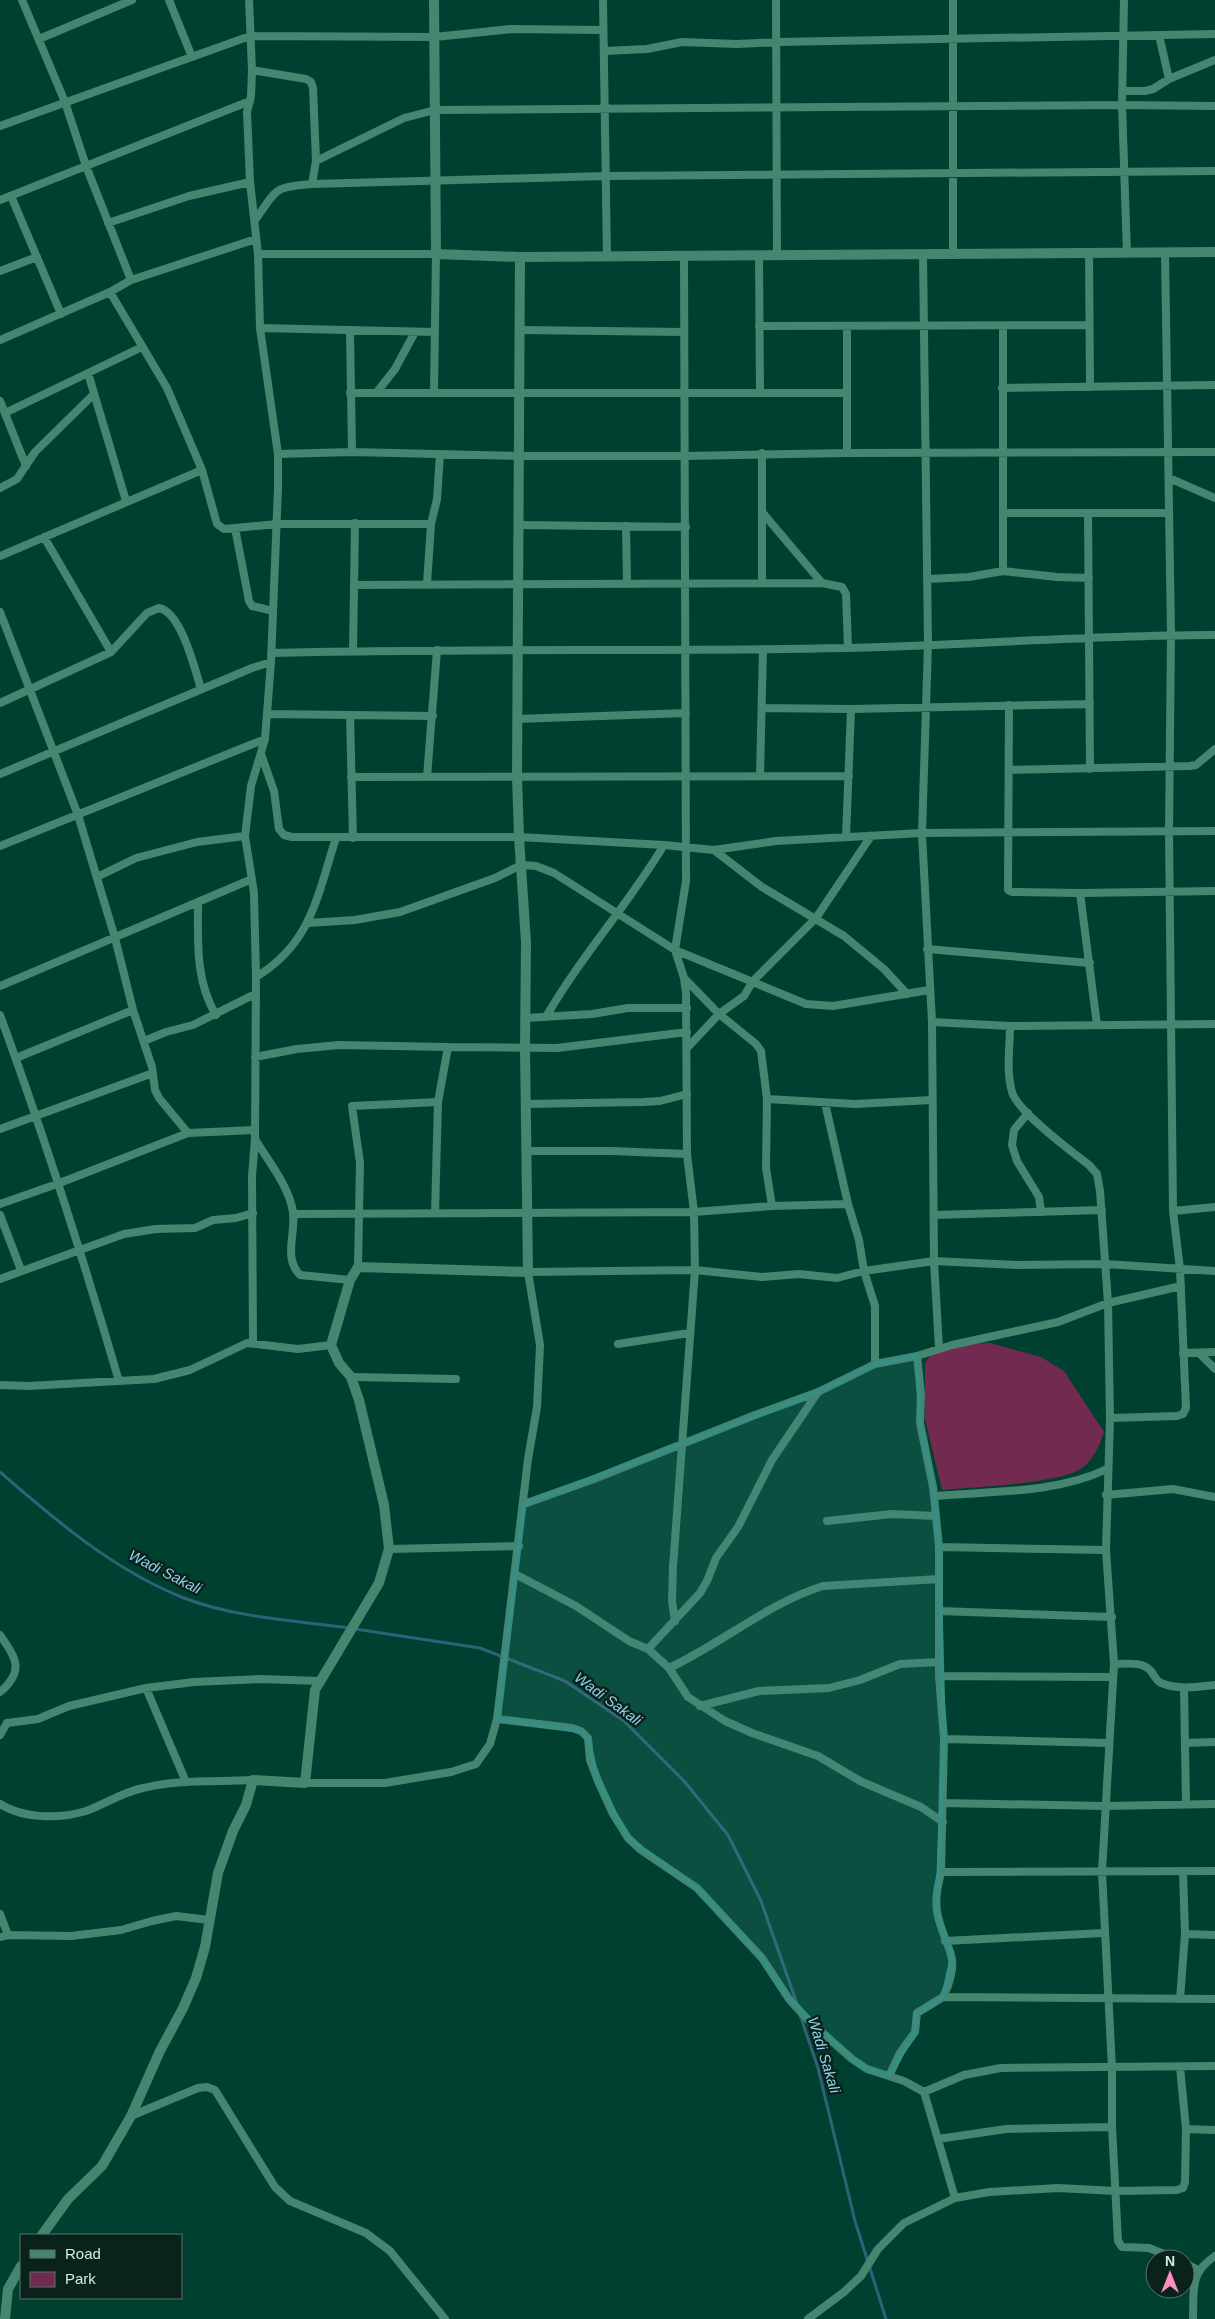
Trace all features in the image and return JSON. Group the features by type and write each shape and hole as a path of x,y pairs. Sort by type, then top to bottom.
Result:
{"street":[{"path":"22,0 65,102 86,166 131,280"},
{"path":"39,39 132,0"},
{"path":"169,0 192,57"},
{"path":"249,0 252,70 250,101 247,112 250,182 258,254 260,328 278,454 278,524 268,714 265,739 251,786 245,836 252,879 256,977 255,1139 252,1213 253,1343"},
{"path":"434,0 436,254 434,392"},
{"path":"603,0 607,257"},
{"path":"776,0 778,42 777,254"},
{"path":"953,0 952,173 954,255"},
{"path":"1124,0 1122,104 1126,253"},
{"path":"0,126 250,36 435,38 511,29 602,30"},
{"path":"604,52 647,49 682,42 737,44 1215,34"},
{"path":"1159,35 1169,79"},
{"path":"1122,91 1145,91 1215,60"},
{"path":"252,70 306,79 311,82 313,88 316,161 312,184"},
{"path":"0,200 250,101"},
{"path":"316,161 389,124 435,110 952,107 1122,104 1215,106"},
{"path":"255,220 281,187 312,184 605,176 1215,171"},
{"path":"108,223 184,198 250,182"},
{"path":"11,196 61,314"},
{"path":"0,340 110,292 131,280 256,239"},
{"path":"258,254 436,254 520,257 607,257 777,254 954,255 1215,252"},
{"path":"1110,1418 1184,1414 1186,1408 1180,1269 1173,1211 1169,832 1171,635 1165,253"},
{"path":"1089,254 1090,387"},
{"path":"759,255 760,393"},
{"path":"923,255 928,644 922,833 932,1022 934,1261 939,1348"},
{"path":"675,1621 672,1601 673,1568 684,1442 689,1333 695,1270 694,1212 687,1154 687,1008 684,978 675,950 684,897 686,847 687,650 683,393 684,256"},
{"path":"0,1804 28,1814 68,1815 85,1811 142,1788 186,1782 254,1780 305,1783 398,1782 451,1772 476,1764 490,1744 497,1719 528,1459 537,1407 540,1345 528,1272 525,1104 526,912 518,838 520,257"},
{"path":"0,271 37,258"},
{"path":"110,292 166,388 202,470 217,524 224,529 278,524 431,524"},
{"path":"759,326 1089,326"},
{"path":"1003,326 1004,571"},
{"path":"847,327 847,453"},
{"path":"260,328 435,332"},
{"path":"350,330 352,452"},
{"path":"520,330 684,332"},
{"path":"377,392 395,369 415,332"},
{"path":"5,413 142,347"},
{"path":"88,373 126,501"},
{"path":"1002,388 1215,385"},
{"path":"350,392 846,393"},
{"path":"0,488 17,479 35,452 94,394"},
{"path":"0,401 26,466"},
{"path":"278,454 352,452 519,456 685,456 762,453 1215,452"},
{"path":"762,453 762,584"},
{"path":"427,584 431,524 437,499 440,454"},
{"path":"0,556 202,470"},
{"path":"1169,478 1215,498"},
{"path":"762,512 822,583"},
{"path":"1004,513 1169,513"},
{"path":"1088,513 1090,769"},
{"path":"353,650 355,523"},
{"path":"519,526 686,527"},
{"path":"626,526 627,584"},
{"path":"235,528 249,601 252,606 274,611"},
{"path":"44,537 111,652"},
{"path":"927,580 969,577 1004,571 1057,577 1089,578"},
{"path":"354,585 822,583 842,588 846,594 848,648"},
{"path":"0,703 111,652 147,613 152,610 164,609 169,612 181,633 201,689"},
{"path":"0,612 3,631 30,690 78,815 115,938 133,1010 144,1041 159,1098 188,1133"},
{"path":"272,653 353,650 848,648 1090,637 1215,635"},
{"path":"760,776 763,649"},
{"path":"427,777 437,650"},
{"path":"0,774 201,689 271,662"},
{"path":"762,708 851,709 1090,704"},
{"path":"1009,705 1008,890 1012,892 1080,893 1170,890 1215,891"},
{"path":"846,837 851,709"},
{"path":"517,719 686,713"},
{"path":"268,714 433,716"},
{"path":"350,715 353,838"},
{"path":"0,846 265,739"},
{"path":"1009,770 1171,768 1196,765 1215,750"},
{"path":"260,754 274,791 279,829 284,835 336,838 518,838 664,845 714,850 776,840 922,833 1215,831"},
{"path":"351,778 849,776"},
{"path":"97,877 136,858 197,842 245,836"},
{"path":"687,1048 719,1014 744,996 753,981 816,918 871,836"},
{"path":"256,977 284,957 308,923 336,838"},
{"path":"546,1017 570,977 642,883 664,845"},
{"path":"714,850 762,887 816,918 857,946 884,969 907,994"},
{"path":"308,923 355,920 400,912 495,878 521,865 536,866 554,873 675,950 806,1004 820,1007 929,990"},
{"path":"0,986 252,879"},
{"path":"1080,893 1097,1025"},
{"path":"198,902 200,972 208,1002 216,1015"},
{"path":"927,949 1090,962"},
{"path":"684,978 719,1014 756,1044 761,1051 767,1099 766,1168 772,1206"},
{"path":"144,1041 166,1032 193,1025 255,994"},
{"path":"525,1018 628,1008 687,1008"},
{"path":"16,1058 133,1010"},
{"path":"0,1015 79,1249 118,1381"},
{"path":"932,1022 1010,1026 1215,1024"},
{"path":"1010,1026 1010,1081 1012,1094 1028,1113 1097,1174 1102,1210 1108,1303 1110,1418 1106,1495 1106,1550 1114,1664 1102,1872 1112,2068 1112,2127 1119,2245 1122,2247 1152,2249"},
{"path":"256,1057 331,1045 557,1048 687,1032"},
{"path":"435,1213 438,1102 448,1048"},
{"path":"0,1129 153,1073"},
{"path":"525,1104 660,1101 687,1094"},
{"path":"767,1099 825,1103 932,1100"},
{"path":"305,1783 311,1708 315,1690 379,1583 389,1549 384,1505 359,1400 351,1377 339,1364 331,1345 350,1280 358,1267 360,1152 352,1106 438,1102"},
{"path":"825,1103 848,1204 859,1240 864,1271 875,1306 875,1364"},
{"path":"1028,1113 1014,1130 1012,1145 1017,1161 1039,1196 1041,1212"},
{"path":"0,1204 188,1133 255,1130"},
{"path":"255,1139 287,1192 293,1214 291,1260 294,1270 300,1275 350,1280"},
{"path":"526,1151 611,1151 687,1154"},
{"path":"293,1214 694,1212 772,1206 848,1204"},
{"path":"1173,1211 1215,1206"},
{"path":"934,1215 1102,1210"},
{"path":"0,1279 21,1270 49,1262 79,1249 142,1230 195,1228 213,1220 236,1218 252,1213"},
{"path":"0,1215 21,1270"},
{"path":"358,1267 528,1272 695,1270 762,1277 799,1274 837,1278 864,1271 934,1261 1017,1265 1105,1264 1215,1270"},
{"path":"524,1504 594,1479 684,1442 818,1392 875,1364 917,1356 939,1348 1058,1322 1108,1303 1180,1286"},
{"path":"618,1344 689,1333"},
{"path":"0,1384 28,1386 165,1378 190,1370 240,1344 253,1343 298,1349 331,1345"},
{"path":"1183,1353 1215,1352"},
{"path":"1199,1353 1215,1369"},
{"path":"917,1356 921,1394 920,1423 934,1496 939,1547 939,1676 944,1740 944,1803 941,1872 937,1888 937,1910 945,1941 952,1956 943,1996"},
{"path":"351,1377 456,1379"},
{"path":"648,1649 700,1593 708,1581 716,1558 738,1527 772,1460 818,1392"},
{"path":"934,1496 1048,1487 1089,1478 1108,1469"},
{"path":"1106,1495 1173,1490 1215,1497"},
{"path":"827,1521 892,1514 936,1516"},
{"path":"389,1549 518,1546"},
{"path":"939,1547 1106,1550"},
{"path":"515,1574 576,1606 629,1641 648,1649 669,1668 688,1697 725,1721 752,1733 818,1756 860,1781 921,1807 943,1822"},
{"path":"669,1668 700,1654 787,1601 809,1590 823,1586 939,1579"},
{"path":"939,1611 1112,1617"},
{"path":"0,1635 15,1657 16,1672 11,1683 0,1692"},
{"path":"700,1706 759,1691 829,1688 860,1680 900,1664 939,1662"},
{"path":"1114,1664 1140,1664 1147,1667 1159,1682 1184,1688 1215,1686"},
{"path":"939,1676 1113,1677"},
{"path":"6,1723 38,1719 69,1706 146,1688 194,1682 241,1680 320,1681"},
{"path":"146,1688 186,1782"},
{"path":"1184,1688 1186,1804"},
{"path":"0,1716 6,1723"},
{"path":"497,1719 581,1731 588,1738 590,1760 606,1798 628,1838 641,1850 697,1888 762,1958 789,1999 808,2020 860,2066 889,2076 924,2092 964,2075 1002,2068 1215,2066"},
{"path":"0,1735 6,1723"},
{"path":"944,1740 1109,1743"},
{"path":"1185,1744 1215,1742"},
{"path":"43,2234 68,2199 102,2166 131,2116 196,1978 218,1873 246,1805 254,1780"},
{"path":"944,1803 1105,1806 1215,1804"},
{"path":"1180,1999 1185,1934 1183,1870"},
{"path":"941,1872 1215,1871"},
{"path":"0,1914 4,1936 71,1936 113,1931 176,1916 209,1920"},
{"path":"945,1941 1104,1932"},
{"path":"1185,1934 1215,1935"},
{"path":"889,2076 900,2053 915,2032 917,2013 943,1996 1215,1999"},
{"path":"808,2319 844,2292 861,2276 878,2249 904,2223 955,2198 989,2192 1058,2188 1116,2191 1183,2188 1185,2182 1186,2129 1180,2067"},
{"path":"131,2116 198,2088 207,2087 215,2090 275,2187 290,2201 366,2233 390,2251 445,2319"},
{"path":"924,2092 955,2198"},
{"path":"938,2138 1006,2128 1112,2127"},
{"path":"1186,2129 1215,2130"},
{"path":"1193,2319 1194,2280 1198,2270 1215,2256"},
{"path":"5,2319 3,2301 20,2268"}],"highlighted area":[{"path":"917,1356 920,1423 933,1487 939,1547 944,1739 937,1910 952,1956 943,1997 916,2013 915,2032 889,2076 860,2066 789,1999 762,1958 697,1888 628,1838 598,1781 588,1738 581,1731 497,1719 524,1504 818,1392 875,1364"}],"green space":[{"path":"990,1343 1041,1357 1064,1371 1104,1432 1093,1456 1082,1468 1055,1478 1036,1481 942,1490 925,1419 925,1363 932,1353 969,1344"}],"waterway":[{"name":"Wadi Sakali","path":"0,1472 87,1543 134,1574 159,1587 184,1598 223,1610 349,1628"},
{"name":"Wadi Sakali","path":"355,1629 480,1648 565,1681 624,1721 684,1781 728,1835 761,1901 797,2004"},
{"name":"Wadi Sakali","path":"800,2015 818,2068 855,2221 886,2319"}]}
